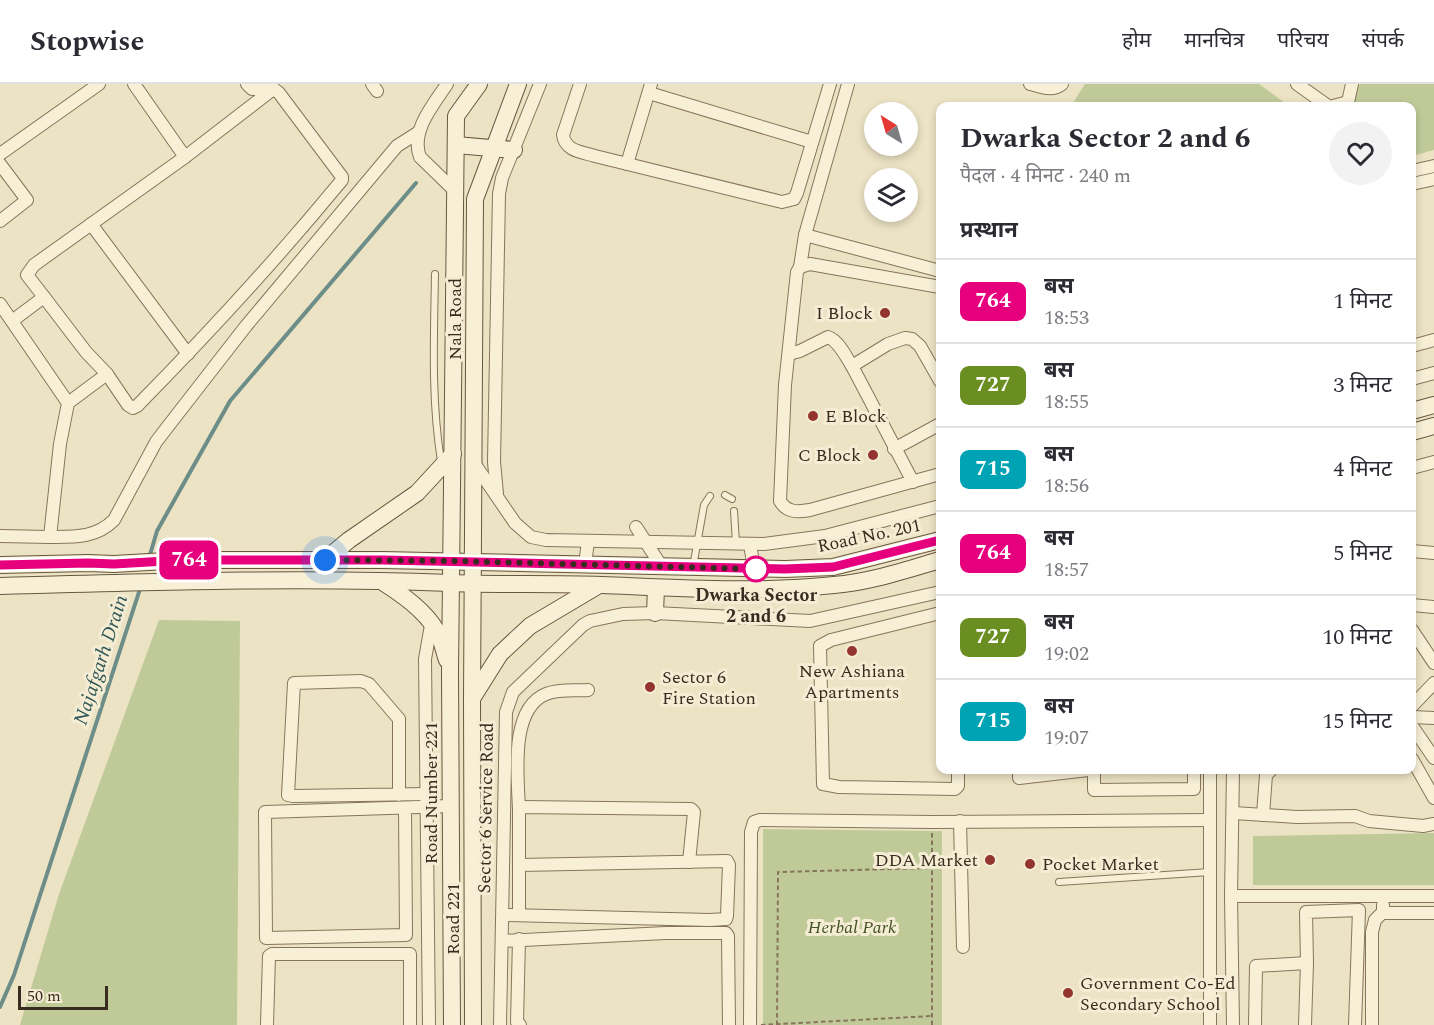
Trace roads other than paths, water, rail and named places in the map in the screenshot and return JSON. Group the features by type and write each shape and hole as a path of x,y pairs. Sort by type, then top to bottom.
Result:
{"main road":[{"name":"Nala Road","path":"452,561 447,459 456,192 456,116 479,84"},
{"name":"Nala Road","path":"473,562 476,199 518,84"},
{"path":"456,145 514,150"},
{"path":"1416,410 1434,405"},
{"path":"1416,431 1434,426"},
{"path":"325,560 349,540 417,493 447,459"},
{"name":"Road No. 201","path":"0,565 114,564 183,560 325,560 754,569 833,567 936,541"},
{"name":"Road Number 221","path":"452,561 450,672 452,1025"},
{"name":"Road 221","path":"473,562 473,1025"},
{"path":"0,586 179,581 381,581 473,585 790,588 837,585 897,573 936,562"},
{"path":"381,581 404,595 419,609 439,634 450,672"},
{"path":"472,698 500,654 530,626 600,585"},
{"path":"655,613 656,588"}],"street":[{"path":"0,154 99,84"},
{"path":"134,84 185,157"},
{"path":"247,84 252,89 272,90 279,93 342,180 290,243 188,354 135,407 128,405 107,374 86,352 27,275 30,268 185,157 272,90"},
{"path":"447,84 424,121 419,132 417,150 420,157 456,192"},
{"path":"497,496 494,462 499,194 502,178 540,84"},
{"path":"580,84 563,135 564,142 574,150 782,202 794,199 797,193 830,84"},
{"path":"848,84 805,235 800,267 797,272 785,385 780,501 784,508 790,510 810,510 936,475"},
{"path":"1030,84 1048,89 1057,88 1062,84"},
{"path":"1297,84 1322,102"},
{"path":"1348,102 1352,84"},
{"path":"627,164 650,89 812,142"},
{"path":"0,536 91,536 106,528 114,520 156,442 232,344 397,146 419,132"},
{"path":"0,164 27,200 0,221"},
{"path":"1416,170 1434,165"},
{"path":"1416,183 1434,179"},
{"path":"91,224 188,354"},
{"path":"805,235 936,270"},
{"path":"800,267 810,264 936,286"},
{"path":"12,321 44,297"},
{"path":"0,304 68,403"},
{"path":"789,354 828,337 833,338 852,366 913,482"},
{"path":"852,366 888,344 906,338 912,339 920,346 936,374"},
{"path":"1416,345 1434,340"},
{"path":"1416,378 1434,373"},
{"path":"50,537 60,444 68,403 107,374"},
{"path":"894,449 936,426"},
{"path":"1416,467 1434,462"},
{"path":"474,463 515,523 531,537 546,540 764,544 825,536 936,507"},
{"path":"636,527 662,567"},
{"path":"585,565 588,541"},
{"path":"750,544 754,569"},
{"path":"1416,551 1434,553"},
{"name":"Sector 6 Service Road","path":"500,1025 505,721 508,703 513,692 583,625 590,621 623,614 655,613 810,621 936,593"},
{"path":"1416,605 1434,607"},
{"path":"936,614 831,640 820,646 823,784 839,787 955,789 958,786 958,774"},
{"path":"429,1025 425,659 431,625"},
{"path":"1416,634 1430,649 1434,663"},
{"path":"399,795 399,719 369,684 361,681 294,683 288,795 399,795 427,794"},
{"path":"1416,702 1434,683"},
{"path":"519,915 519,737 527,711 533,702 554,692 588,690"},
{"path":"1416,717 1434,718"},
{"path":"1416,732 1434,758"},
{"path":"1416,766 1434,798"},
{"path":"1019,774 1019,778 1054,774"},
{"path":"1094,774 1094,790 1194,789 1194,774"},
{"path":"1210,774 1210,1025"},
{"path":"1233,774 1231,896 1233,1025"},
{"path":"1263,815 1267,774"},
{"path":"405,808 406,935 266,938 265,812 451,806"},
{"path":"519,810 524,807 691,809 694,812 689,862"},
{"path":"1234,813 1297,817 1354,816 1369,820 1423,826 1434,824"},
{"path":"750,1025 750,832 754,822 760,820 932,822 1210,820"},
{"path":"960,821 963,947"},
{"path":"502,915 726,919 729,863 725,861 519,865"},
{"path":"1231,896 1434,896"},
{"path":"1372,1025 1372,932 1375,920 1383,912 1383,896"},
{"path":"1305,1025 1306,912 1359,910 1355,1025"},
{"path":"1383,912 1434,914"},
{"path":"502,940 666,933 726,933 728,936 729,1025"},
{"path":"519,939 517,1022 520,1025"},
{"path":"267,1025 270,956 272,954 410,954 410,1025"},
{"path":"1255,1025 1256,966 1307,963"}],"lane":[{"path":"435,274 434,387 437,435 447,459"},
{"path":"725,495 732,500"},
{"path":"693,567 704,505 710,496"},
{"path":"734,511 736,544"},
{"path":"1059,882 1210,872"}],"waterway":[{"name":"Najafgarh Drain","path":"149,558 157,531 230,401 416,183"},
{"name":"Najafgarh Drain","path":"0,1007 14,975 141,586"}],"place":[{"name":"I Block","path":"885,313"},
{"name":"E Block","path":"813,416"},
{"name":"C Block","path":"873,455"},
{"name":"Dwarka Sector 2 and 6","path":"756,569"},
{"name":"New Ashiana Apartments","path":"852,651"},
{"name":"Sector 6 Fire Station","path":"650,687"},
{"name":"DDA Market","path":"990,860"},
{"name":"Pocket Market","path":"1030,864"},
{"name":"Government Co-Ed Secondary School","path":"1068,993"}],"park label":[{"name":"Herbal Park","path":"852,927"}]}
